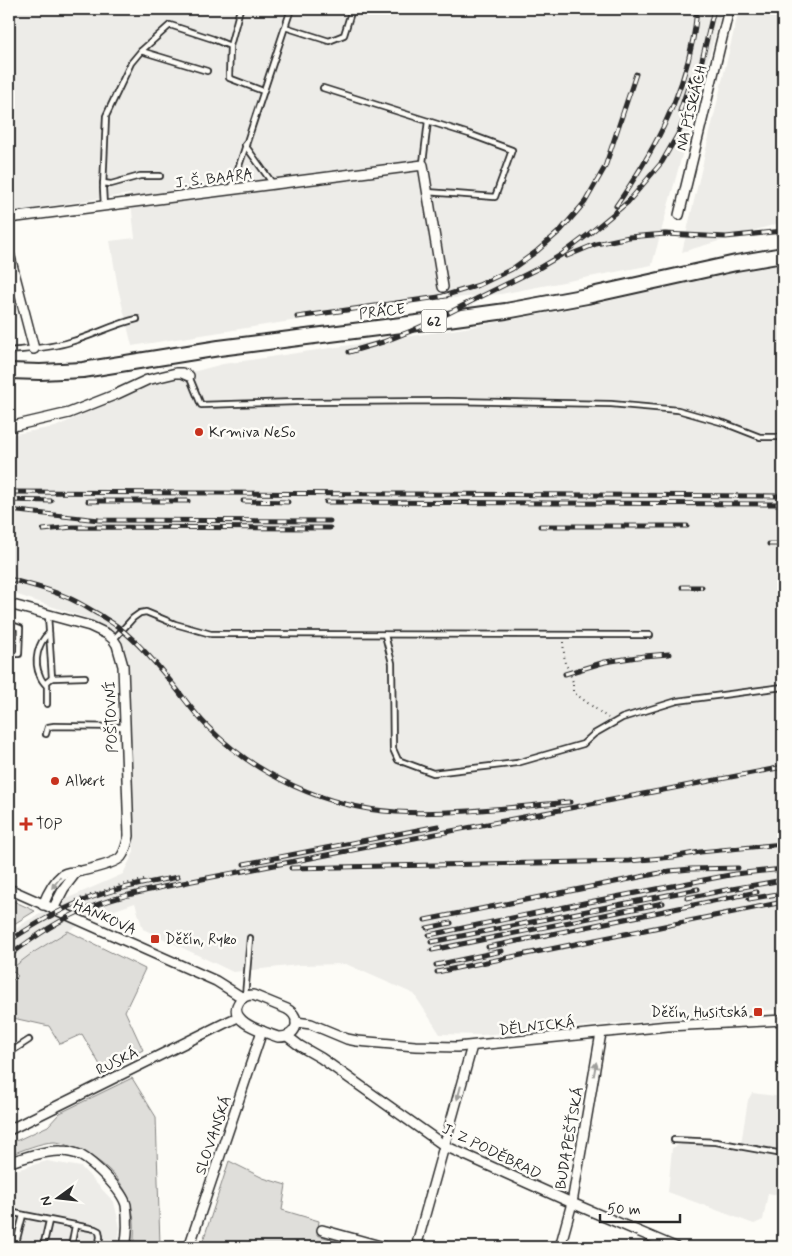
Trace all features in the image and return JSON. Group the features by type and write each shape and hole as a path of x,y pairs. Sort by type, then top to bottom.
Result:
{"main road":[{"name":"PRÁCE","path":"40,372 83,370 219,348 506,311 783,255"},
{"path":"9,363 24,365 40,372"},
{"path":"9,380 55,380 83,370"},
{"name":"62","path":"9,371 40,372"}],"street":[{"name":"NA PÍSKÁCH","path":"679,214 729,9"},
{"name":"J. Š. BAARA","path":"9,218 274,185 423,164"},
{"path":"423,164 443,287"},
{"path":"9,253 34,349"},
{"path":"9,427 69,412 106,399 156,377 182,372 189,376"},
{"path":"9,604 90,626 113,639"},
{"name":"POŠTOVNÍ","path":"43,905 60,876 66,872 77,872 110,864 120,858 125,850 129,836 123,666 117,645 113,639"},
{"path":"53,909 64,888 77,872"},
{"name":"HANKOVA","path":"9,889 216,981 244,997"},
{"path":"256,996 290,1010 294,1014 296,1022 294,1031 287,1036 278,1037 244,1023 238,1018 237,1007 244,997 256,996"},
{"name":"RUSKÁ","path":"9,1130 214,1028 238,1018"},
{"name":"DĚLNICKÁ","path":"296,1022 311,1024 347,1039 368,1043 457,1047 668,1026 783,1020"},
{"name":"SLOVANSKÁ","path":"189,1247 262,1031"},
{"name":"BUDAPEŠŤSKÁ","path":"560,1247 572,1203 601,1033"},
{"name":"J. Z PODĚBRAD","path":"287,1036 445,1146 675,1247"},
{"path":"416,1247 472,1046"},
{"path":"9,1162 48,1152 62,1151 79,1154 102,1172 114,1185 125,1203 128,1232 125,1247"},
{"path":"322,1230 384,1247"}],"lane":[{"path":"240,9 230,46 229,78 263,91"},
{"path":"231,190 291,9"},
{"path":"285,27 329,41 344,35 352,9"},
{"path":"104,206 103,183 106,116 131,63 170,25 230,46"},
{"path":"142,51 207,71"},
{"path":"323,88 512,150 495,197 427,192"},
{"path":"423,164 428,121"},
{"path":"246,145 274,185"},
{"path":"103,183 111,184 140,176 160,176"},
{"path":"9,351 69,343 136,319"},
{"path":"189,376 200,405 439,401 611,404 678,410 724,423 760,437 783,437"},
{"path":"113,639 133,618 140,613 146,612 175,624 211,634 650,635"},
{"path":"48,615 52,678"},
{"path":"9,624 20,628 19,654 9,654"},
{"path":"47,686 40,676 37,658 38,647 49,633"},
{"path":"385,635 392,663 393,749 398,760 433,773 517,763 583,744 594,734 622,718 676,701 783,687"},
{"path":"47,704 46,682 52,678 85,677"},
{"path":"46,734 48,727 54,726 125,727"},
{"path":"244,997 250,938"},
{"path":"9,1054 29,1040"},
{"path":"674,1140 716,1142 783,1154"},
{"path":"9,1212 95,1229 99,1231 98,1247"},
{"path":"15,1247 23,1215"},
{"path":"43,1247 49,1221"},
{"path":"71,1247 76,1226"}],"path":[{"path":"563,635 565,664 573,682 573,692 614,722"},
{"path":"76,900 120,885 148,879"}],"shaded area":[{"path":"9,9 722,9 652,265 501,294 418,301 132,346 118,288 110,241 135,238 130,194 9,212"},
{"path":"739,9 783,9 783,222 682,252"},
{"path":"783,263 783,1009 482,1035 440,1034 414,994 346,964 298,965 233,972 143,929 135,903 103,914 68,931 31,954 9,971 9,934 27,921 66,899 123,874 134,852 127,661 120,640 92,620 9,592 9,435 55,427 158,381 223,364 465,328 587,306 753,267"},
{"path":"9,899 35,911 9,927"},
{"path":"68,931 145,969 125,1011 143,1050 103,1070 82,1034 60,1044 49,1026 13,1018 9,1022 9,983 18,976 11,969"},
{"path":"132,1078 156,1117 160,1245 172,1247 133,1247 133,1216 130,1202 124,1189 106,1167 79,1150 60,1143 49,1142 9,1155 9,1142 18,1140 48,1126 60,1113"},
{"path":"752,1093 783,1097 783,1196 768,1193 763,1220 754,1224 668,1192 672,1148 684,1143 740,1150 748,1100"},
{"path":"47,1161 81,1167 114,1202 120,1228 117,1247 9,1247 9,1172"},
{"path":"229,1161 263,1178 286,1185 282,1210 319,1221 317,1235 357,1247 201,1247"}],"railway":[{"path":"616,206 642,167 673,106 688,62 697,9"},
{"path":"349,352 411,331 539,268 561,255 628,202 662,162 678,134 693,98 714,9"},
{"path":"440,297 479,285 512,269 561,230 585,202 605,167 636,74"},
{"path":"680,111 691,78"},
{"path":"567,256 596,244 629,237 665,234 726,237 783,231"},
{"path":"297,317 446,296"},
{"path":"9,492 783,496"},
{"path":"9,500 51,501"},
{"path":"88,501 188,501"},
{"path":"243,501 288,502"},
{"path":"326,502 783,504"},
{"path":"9,510 99,520 330,521"},
{"path":"540,526 687,526"},
{"path":"43,530 73,527 330,528"},
{"path":"769,544 783,544"},
{"path":"9,579 69,598 117,626 145,652 191,708 226,744 270,774 319,796 344,804 370,809 418,813 483,810 570,802"},
{"path":"682,587 702,587"},
{"path":"565,674 605,662 669,654"},
{"path":"9,956 58,922 80,911 132,894 783,767"},
{"path":"244,864 438,826"},
{"path":"291,868 629,861 783,844"},
{"path":"425,920 670,871 738,868"},
{"path":"429,935 735,874 783,869"},
{"path":"9,941 53,915 92,897 128,887 178,877"},
{"path":"687,898 783,880"},
{"path":"431,942 698,889"},
{"path":"488,947 757,892"},
{"path":"749,899 783,893"},
{"path":"437,972 783,902"},
{"path":"432,950 663,903"},
{"path":"427,928 451,923"},
{"path":"436,965 502,951"}],"place":[{"name":"Krmiva NeSo","path":"199,432"},
{"name":"Albert","path":"55,781"},
{"name":"TOP","path":"26,824"},
{"name":"Děčín, Ryko","path":"155,939"},
{"name":"Děčín, Husitská","path":"758,1012"}]}
